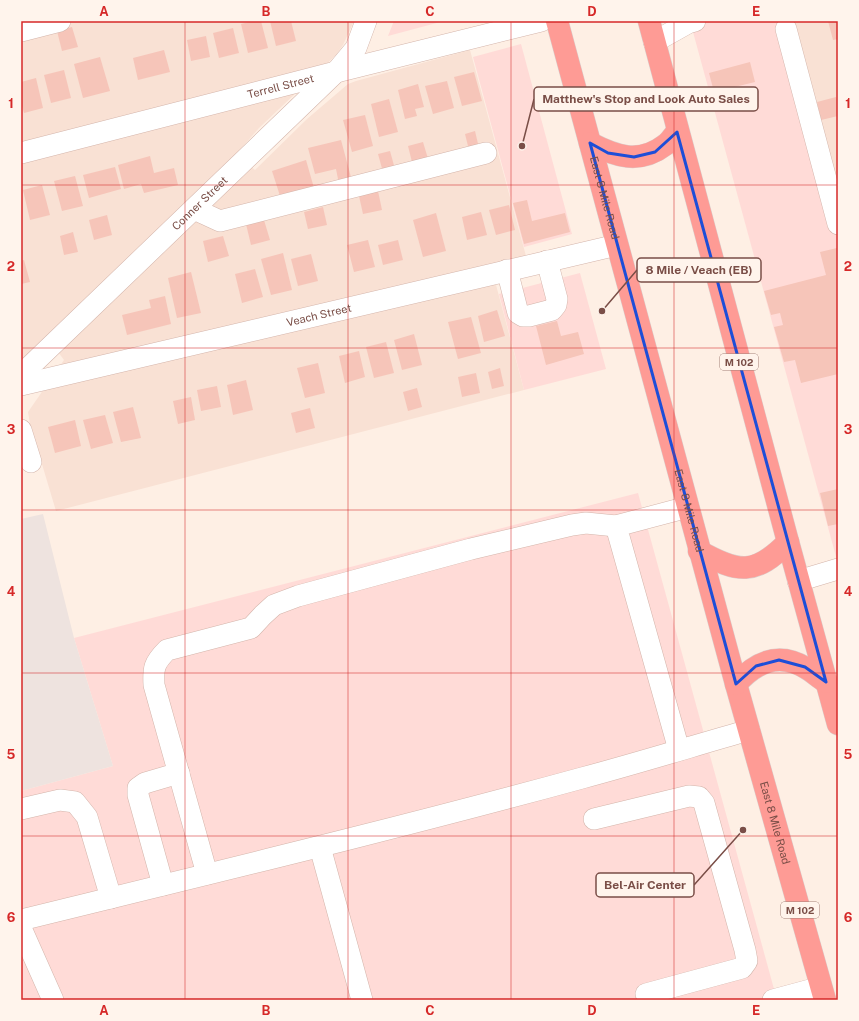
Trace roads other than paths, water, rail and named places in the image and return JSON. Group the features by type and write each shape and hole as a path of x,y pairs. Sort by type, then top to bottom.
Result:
{"highway":[{"name":"East 8 Mile Road","path":"557,21 736,684 823,994"},
{"name":"M 102","path":"649,21 677,132 838,724"},
{"path":"590,143 608,152 624,157 634,157 655,152 666,145 677,132"},
{"path":"700,551 730,566 743,568 764,563 774,556 788,542"},
{"path":"736,684 756,666 766,662 779,660 805,667 826,682"}],"street":[{"path":"21,31 60,21"},
{"name":"Conner Street","path":"21,375 336,72 356,48 366,21"},
{"name":"Terrell Street","path":"21,153 541,21"},
{"path":"654,42 688,23 695,21"},
{"path":"786,29 838,224"},
{"path":"194,209 220,221 486,153"},
{"name":"Veach Street","path":"21,385 547,260 617,245"},
{"path":"507,270 518,313 523,316 529,316 552,310 556,306 557,299 547,260"},
{"path":"21,430 31,462"},
{"path":"207,874 154,685 153,672 157,660 167,650 251,628 274,605 306,594 471,549 572,525 586,523 616,526 688,507"},
{"path":"616,526 679,750"},
{"path":"798,581 838,569"},
{"path":"21,920 320,846 582,778 749,730"},
{"path":"163,885 138,795 138,788 145,783 179,773"},
{"path":"594,819 689,796 699,797 704,803 747,960 742,968 646,994"},
{"path":"21,809 60,800 74,802 87,817 110,898"},
{"path":"320,846 362,1000"},
{"path":"21,928 53,1000"},
{"path":"773,1000 823,994"}],"place":[{"name":"Matthew's Stop and Look Auto Sales","path":"522,146"},
{"name":"8 Mile / Veach (EB)","path":"602,311"},
{"name":"Bel-Air Center","path":"743,830"}]}
